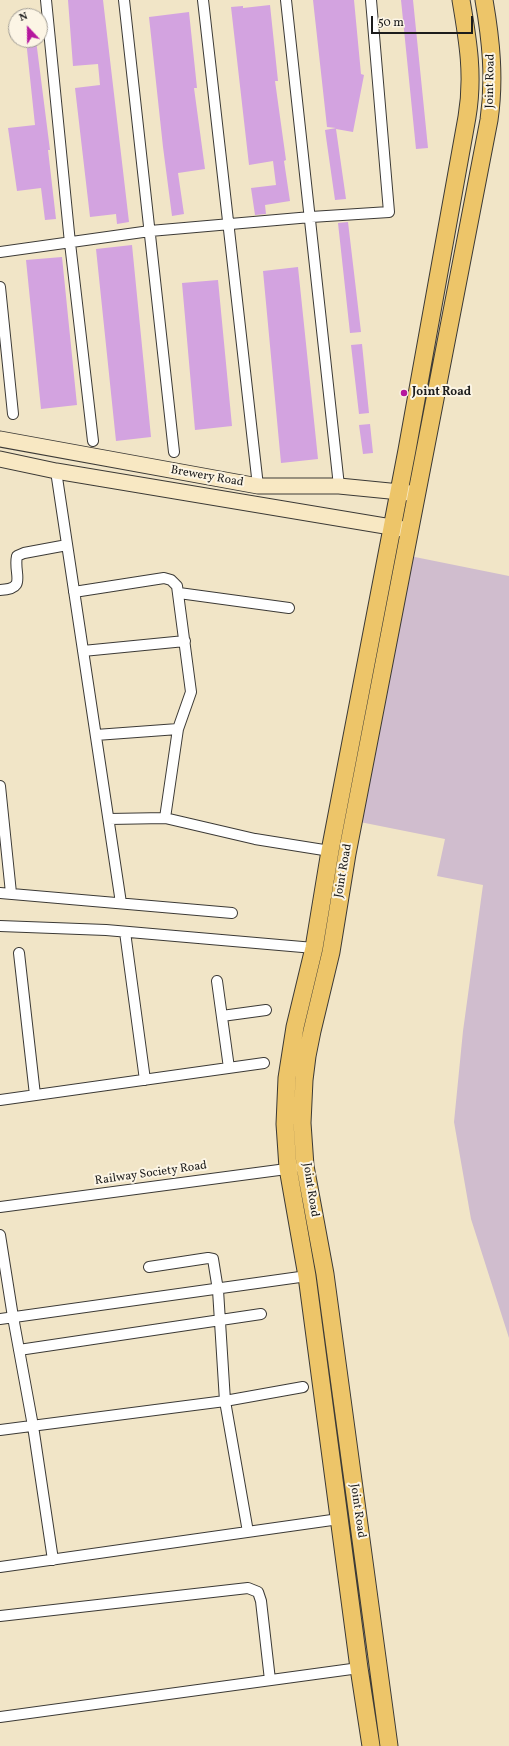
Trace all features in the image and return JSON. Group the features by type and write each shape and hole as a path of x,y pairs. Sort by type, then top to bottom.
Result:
{"main road":[{"name":"Joint Road","path":"371,1746 360,1674 308,1276 288,1168 285,1124 287,1078 295,1027 314,948 330,851 393,527 470,100 470,50 461,0"},
{"name":"Joint Road","path":"389,1746 325,1274 305,1166 302,1123 304,1080 312,1030 331,952 347,854 492,102 492,49 484,0"},
{"name":"Brewery Road","path":"0,439 258,486 339,486 399,491 416,494"},
{"name":"Brewery Road","path":"0,458 56,471 410,530"}],"street":[{"path":"46,0 70,243 93,441"},
{"path":"124,0 174,452"},
{"path":"203,0 230,225 258,486"},
{"path":"286,0 311,217 339,486"},
{"path":"0,252 150,232 311,217 389,212 371,0"},
{"path":"0,287 14,414"},
{"path":"56,471 122,903"},
{"path":"0,590 10,589 16,586 18,582 15,563 17,556 24,552 67,545"},
{"path":"74,592 164,578 172,580 177,586 191,692 178,729 165,818"},
{"path":"179,592 289,608"},
{"path":"83,651 185,640"},
{"path":"96,735 178,729"},
{"path":"0,786 11,893"},
{"path":"109,819 165,818 255,839 330,851"},
{"path":"0,893 232,913"},
{"path":"0,926 125,932 314,948"},
{"path":"125,932 145,1080"},
{"path":"19,953 35,1095"},
{"path":"217,981 229,1068"},
{"path":"222,1016 266,1010"},
{"path":"0,1100 264,1063"},
{"name":"Railway Society Road","path":"0,1207 305,1166"},
{"path":"0,1235 33,1426 53,1560"},
{"path":"149,1267 208,1258 213,1259 218,1290 225,1401 248,1532"},
{"path":"0,1319 218,1290 308,1276"},
{"path":"19,1350 261,1314"},
{"path":"0,1430 225,1401 303,1387"},
{"path":"0,1567 340,1519"},
{"path":"0,1616 248,1588 258,1592 261,1601 270,1680"},
{"path":"0,1717 270,1680 360,1674"}],"shaded area":[{"path":"395,553 509,576 509,1338 471,1219 454,1122 463,1031 483,885 437,876 445,839 345,819"}],"building":[{"path":"68,0 103,0 129,222 117,224 116,214 90,217 75,88 100,85 98,64 73,66"},
{"path":"313,0 354,0 361,74 364,75 353,132 336,129 346,199 335,200 325,130 336,128 327,127"},
{"path":"401,0 413,0 428,148 416,149"},
{"path":"270,5 278,81 275,81 290,201 265,205 266,214 255,215 251,188 276,185 273,161 249,165 231,7 243,6 243,8"},
{"path":"189,12 197,88 194,88 205,169 178,173 184,214 172,216 149,17"},
{"path":"27,48 37,48 50,150 48,150 56,219 45,220 41,188 17,191 8,128 35,125"},
{"path":"348,222 361,332 350,333 338,223"},
{"path":"132,245 151,437 116,441 96,249"},
{"path":"62,257 77,405 41,409 26,260"},
{"path":"298,267 318,459 281,463 263,271"},
{"path":"218,280 232,426 195,430 182,283"},
{"path":"362,344 369,413 359,414 351,345"},
{"path":"370,424 373,453 363,454 359,425"}],"place":[{"name":"Joint Road","path":"404,393"}]}
